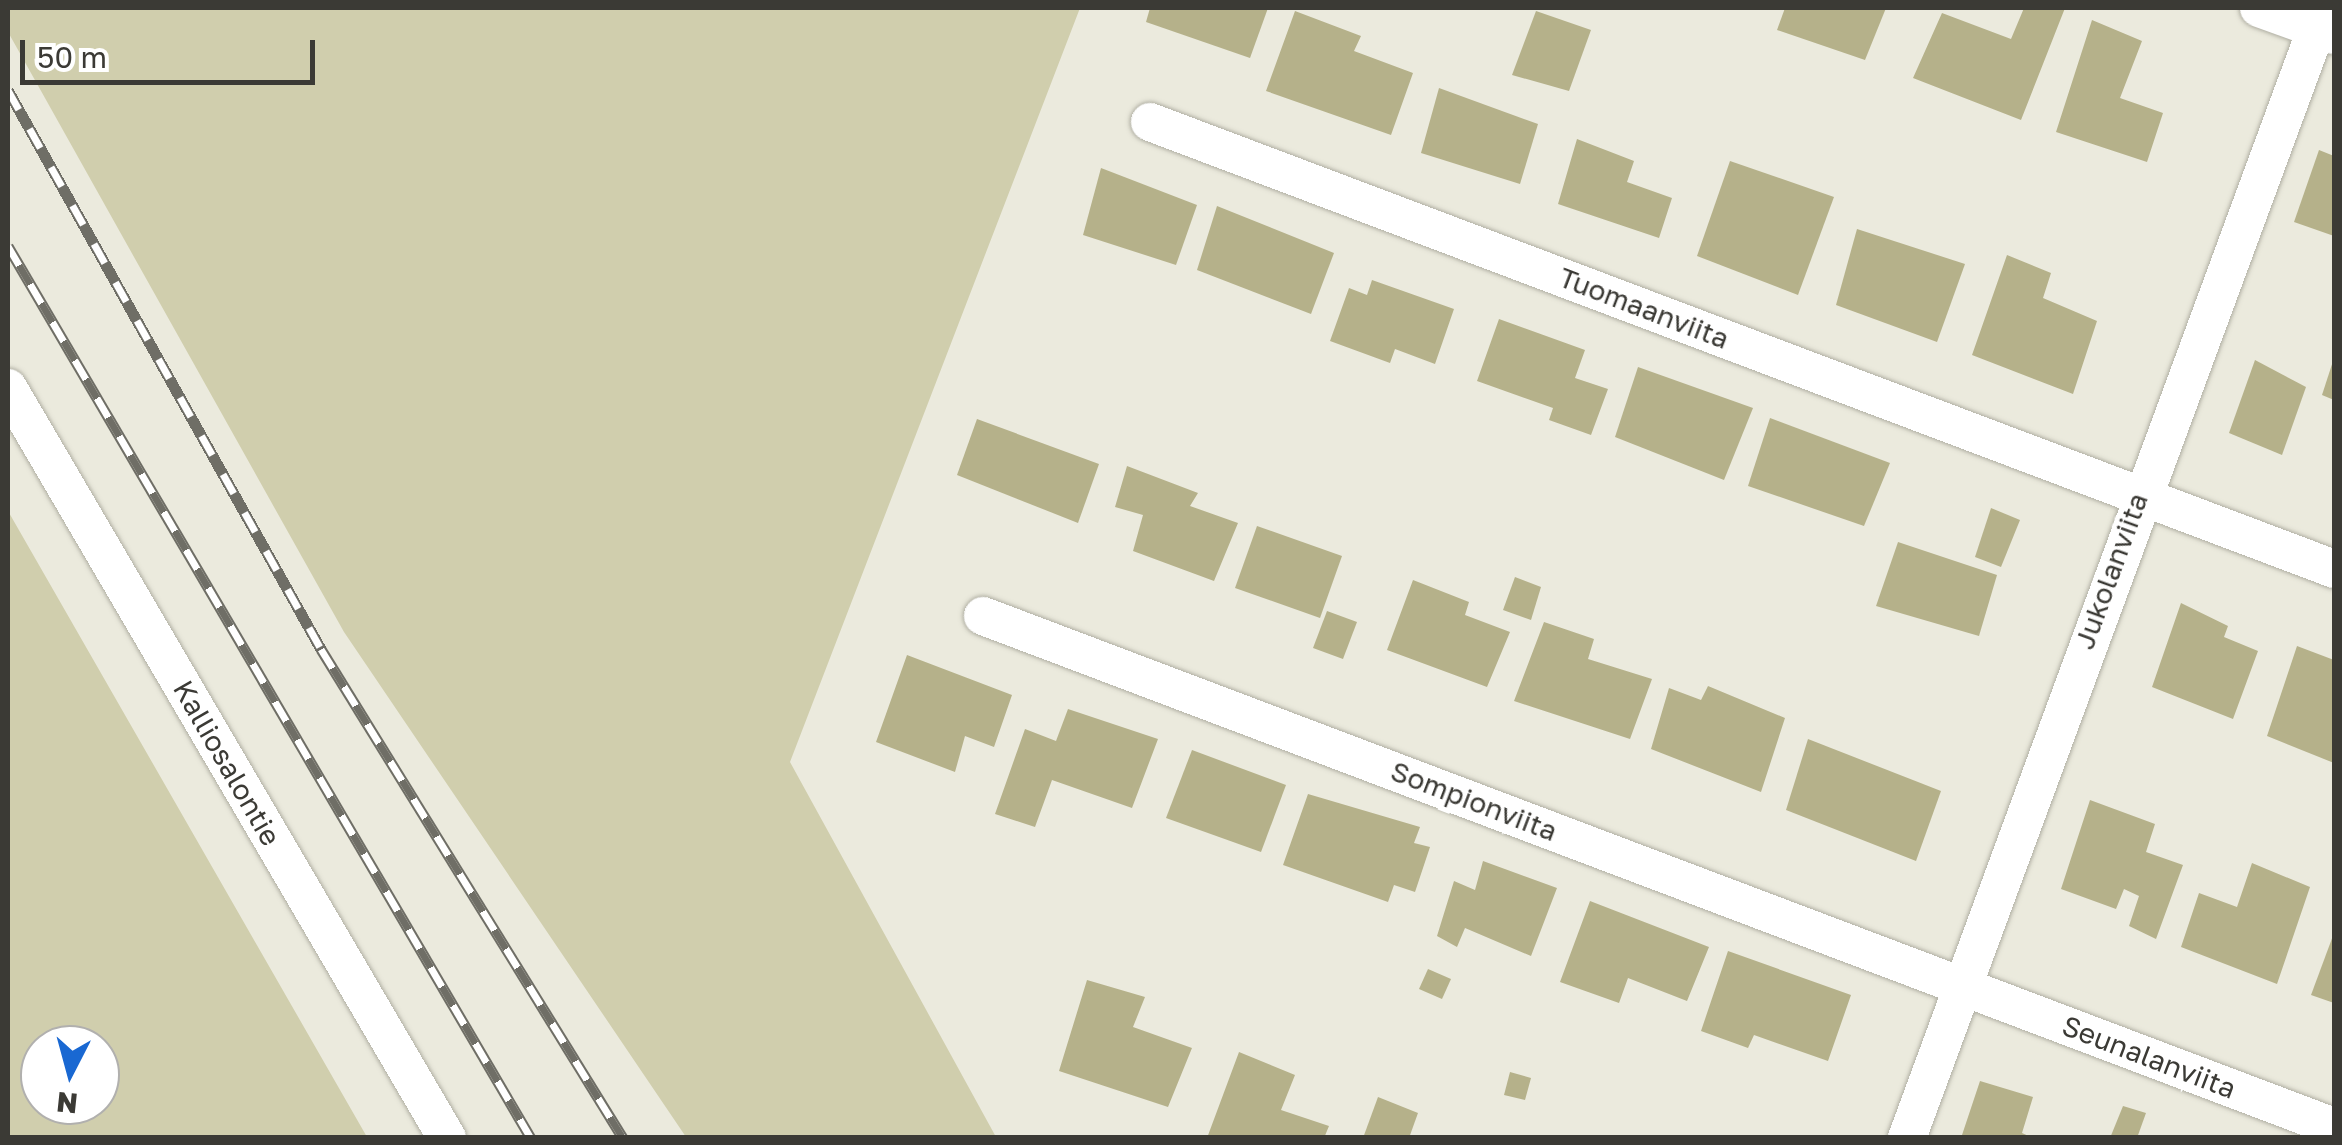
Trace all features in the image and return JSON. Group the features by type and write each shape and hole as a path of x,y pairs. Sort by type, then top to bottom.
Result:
{"street":[{"path":"2259,8 2325,24"},
{"name":"Jukolanviita","path":"1907,1138 1964,988 2138,494 2325,24"},
{"name":"Tuomaanviita","path":"1150,122 2334,569"},
{"name":"Kalliosalontie","path":"8,388 448,1138"},
{"name":"Sompionviita","path":"983,616 1964,988"},
{"name":"Seunalanviita","path":"1964,988 2334,1128"}],"shaded area":[{"path":"8,8 1080,8 790,762 996,1137 686,1137 344,632 8,32"},
{"path":"8,511 367,1137 8,1137"}],"building":[{"path":"1150,8 1268,8 1250,58 1146,22"},
{"path":"1785,8 1886,8 1865,60 1777,30"},
{"path":"2024,8 2065,8 2021,120 1913,78 1942,13 2011,39"},
{"path":"1295,11 1361,36 1354,51 1413,73 1391,135 1266,91"},
{"path":"1536,11 1591,30 1569,91 1512,75"},
{"path":"2092,20 2142,41 2120,98 2163,113 2147,162 2056,132"},
{"path":"1439,88 1538,124 1520,184 1421,153"},
{"path":"1577,139 1634,161 1627,182 1672,198 1659,238 1558,204"},
{"path":"2319,150 2334,156 2334,236 2294,222"},
{"path":"1730,161 1834,197 1798,295 1697,256"},
{"path":"1101,168 1197,205 1176,265 1083,235"},
{"path":"1217,206 1334,253 1311,314 1197,270"},
{"path":"1857,229 1965,264 1937,342 1836,305"},
{"path":"2007,255 2051,273 2043,298 2097,321 2073,394 1972,355"},
{"path":"1372,280 1454,309 1435,364 1395,349 1390,363 1330,341 1349,288 1367,295"},
{"path":"1499,319 1585,350 1575,378 1608,389 1591,435 1549,420 1553,408 1477,381"},
{"path":"2334,358 2334,400 2322,395"},
{"path":"2255,360 2306,387 2282,455 2229,433"},
{"path":"1638,367 1753,408 1724,480 1615,437"},
{"path":"1770,418 1890,463 1864,526 1748,486"},
{"path":"977,419 1099,464 1078,523 957,475"},
{"path":"1127,466 1198,493 1190,506 1238,523 1214,581 1133,551 1143,515 1115,507"},
{"path":"1991,508 2020,520 2001,567 1975,557"},
{"path":"1257,526 1342,556 1320,618 1235,588"},
{"path":"1898,542 1997,575 1979,636 1876,606"},
{"path":"1515,577 1541,587 1531,620 1503,610"},
{"path":"1413,580 1469,602 1465,615 1510,632 1487,687 1387,650"},
{"path":"2181,603 2228,626 2224,637 2258,651 2233,719 2152,687"},
{"path":"1327,611 1357,622 1343,659 1313,648"},
{"path":"1544,622 1594,639 1588,659 1652,679 1630,739 1514,701"},
{"path":"2297,646 2334,660 2334,763 2267,736"},
{"path":"907,655 1012,695 994,747 965,736 955,772 876,742"},
{"path":"1708,686 1785,718 1761,792 1651,749 1669,688 1701,700"},
{"path":"1068,709 1158,739 1132,808 1052,780 1035,827 995,814 1025,729 1056,741"},
{"path":"1808,739 1941,791 1916,861 1786,810"},
{"path":"1192,750 1286,785 1261,852 1166,818"},
{"path":"1308,794 1420,827 1414,843 1430,847 1415,892 1394,885 1388,902 1283,865"},
{"path":"2090,800 2155,824 2146,852 2183,865 2156,939 2129,926 2139,896 2124,889 2116,909 2061,889"},
{"path":"1483,861 1557,888 1531,956 1465,928 1457,947 1437,936 1454,881 1475,890"},
{"path":"2252,863 2310,887 2277,984 2181,947 2199,893 2237,907"},
{"path":"1590,901 1709,947 1687,1001 1628,978 1619,1003 1560,982"},
{"path":"2334,933 2334,1003 2311,995"},
{"path":"1728,951 1851,995 1828,1061 1754,1035 1748,1048 1701,1031"},
{"path":"1428,969 1451,979 1442,999 1419,989"},
{"path":"1087,980 1145,997 1133,1027 1192,1048 1168,1107 1059,1071"},
{"path":"1239,1052 1295,1075 1281,1110 1329,1126 1324,1138 1207,1138"},
{"path":"1510,1072 1531,1078 1525,1100 1504,1095"},
{"path":"1980,1081 2033,1097 2022,1133 2033,1138 1961,1138"},
{"path":"1378,1097 1418,1113 1409,1138 1363,1138"},
{"path":"2123,1106 2146,1113 2137,1138 2110,1138"}],"railway":[{"path":"8,90 321,649 623,1138"},
{"path":"8,246 531,1138"}]}
